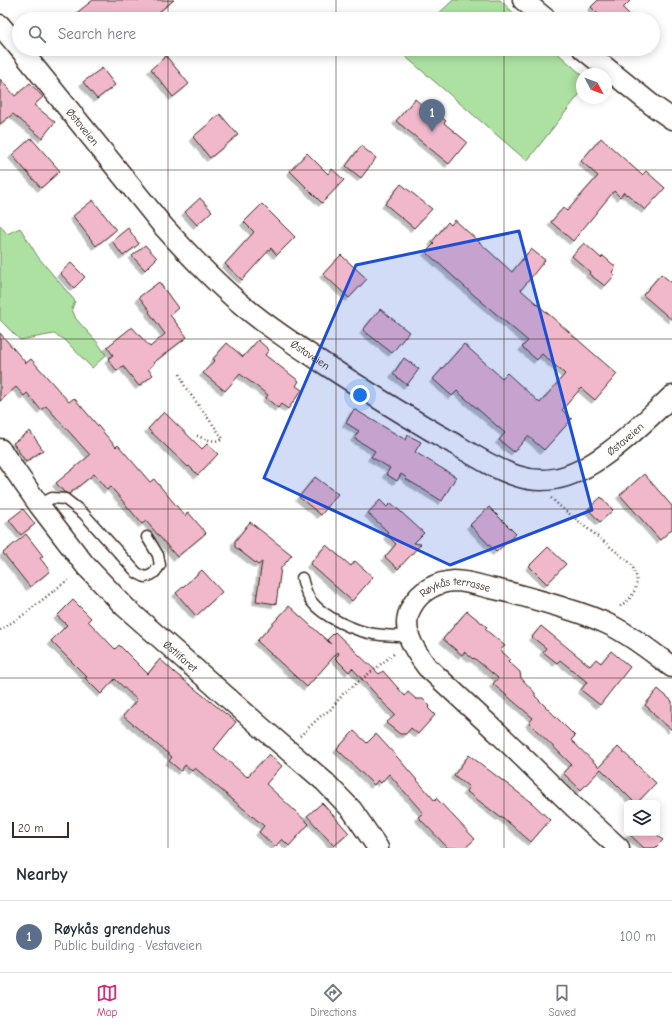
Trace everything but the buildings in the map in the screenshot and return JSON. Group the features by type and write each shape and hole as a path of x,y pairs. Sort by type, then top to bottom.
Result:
{"street":[{"path":"524,0 538,12"},
{"name":"Østaveien","path":"0,25 12,40"},
{"name":"Østaveien","path":"25,56 163,226 198,264 247,310 279,334 387,404 478,457 507,472 527,479 541,480 563,477 588,465 616,446 672,396"},
{"path":"592,56 672,119"},
{"name":"Østlifaret","path":"0,449 39,505 85,565 126,607 325,782 352,810 378,848"},
{"name":"Røykås terrasse","path":"619,848 427,667 419,657 409,638 407,619 417,598 438,584 454,581 472,584 508,592 597,619 629,636 672,668"}],"lane":[{"path":"39,505 52,498 65,500 83,513 137,573 145,577 151,576 160,565 158,555 147,537"},
{"path":"302,578 306,591 311,600 318,608 331,617 373,634 409,638"}],"path":[{"path":"180,374 185,387 222,437 222,440 214,441 196,435"},
{"path":"541,480 546,492 553,500 567,513 629,562 634,568 637,582 634,592 629,600 597,619"},
{"path":"0,630 28,611 85,565"},
{"path":"287,749 322,715 330,710 343,694 409,638"}],"highlighted area":[{"path":"519,231 592,510 450,565 264,478 356,265"}],"green space":[{"path":"453,0 500,0 513,12 440,12"},
{"path":"405,56 561,56 576,70 576,99 527,161"},
{"path":"0,225 7,234 20,228 38,257 75,301 72,309 76,319 98,343 106,355 92,368 64,339 54,334 20,340 0,320"}],"place":[{"name":"Røykås grendehus","path":"432,132"}]}
